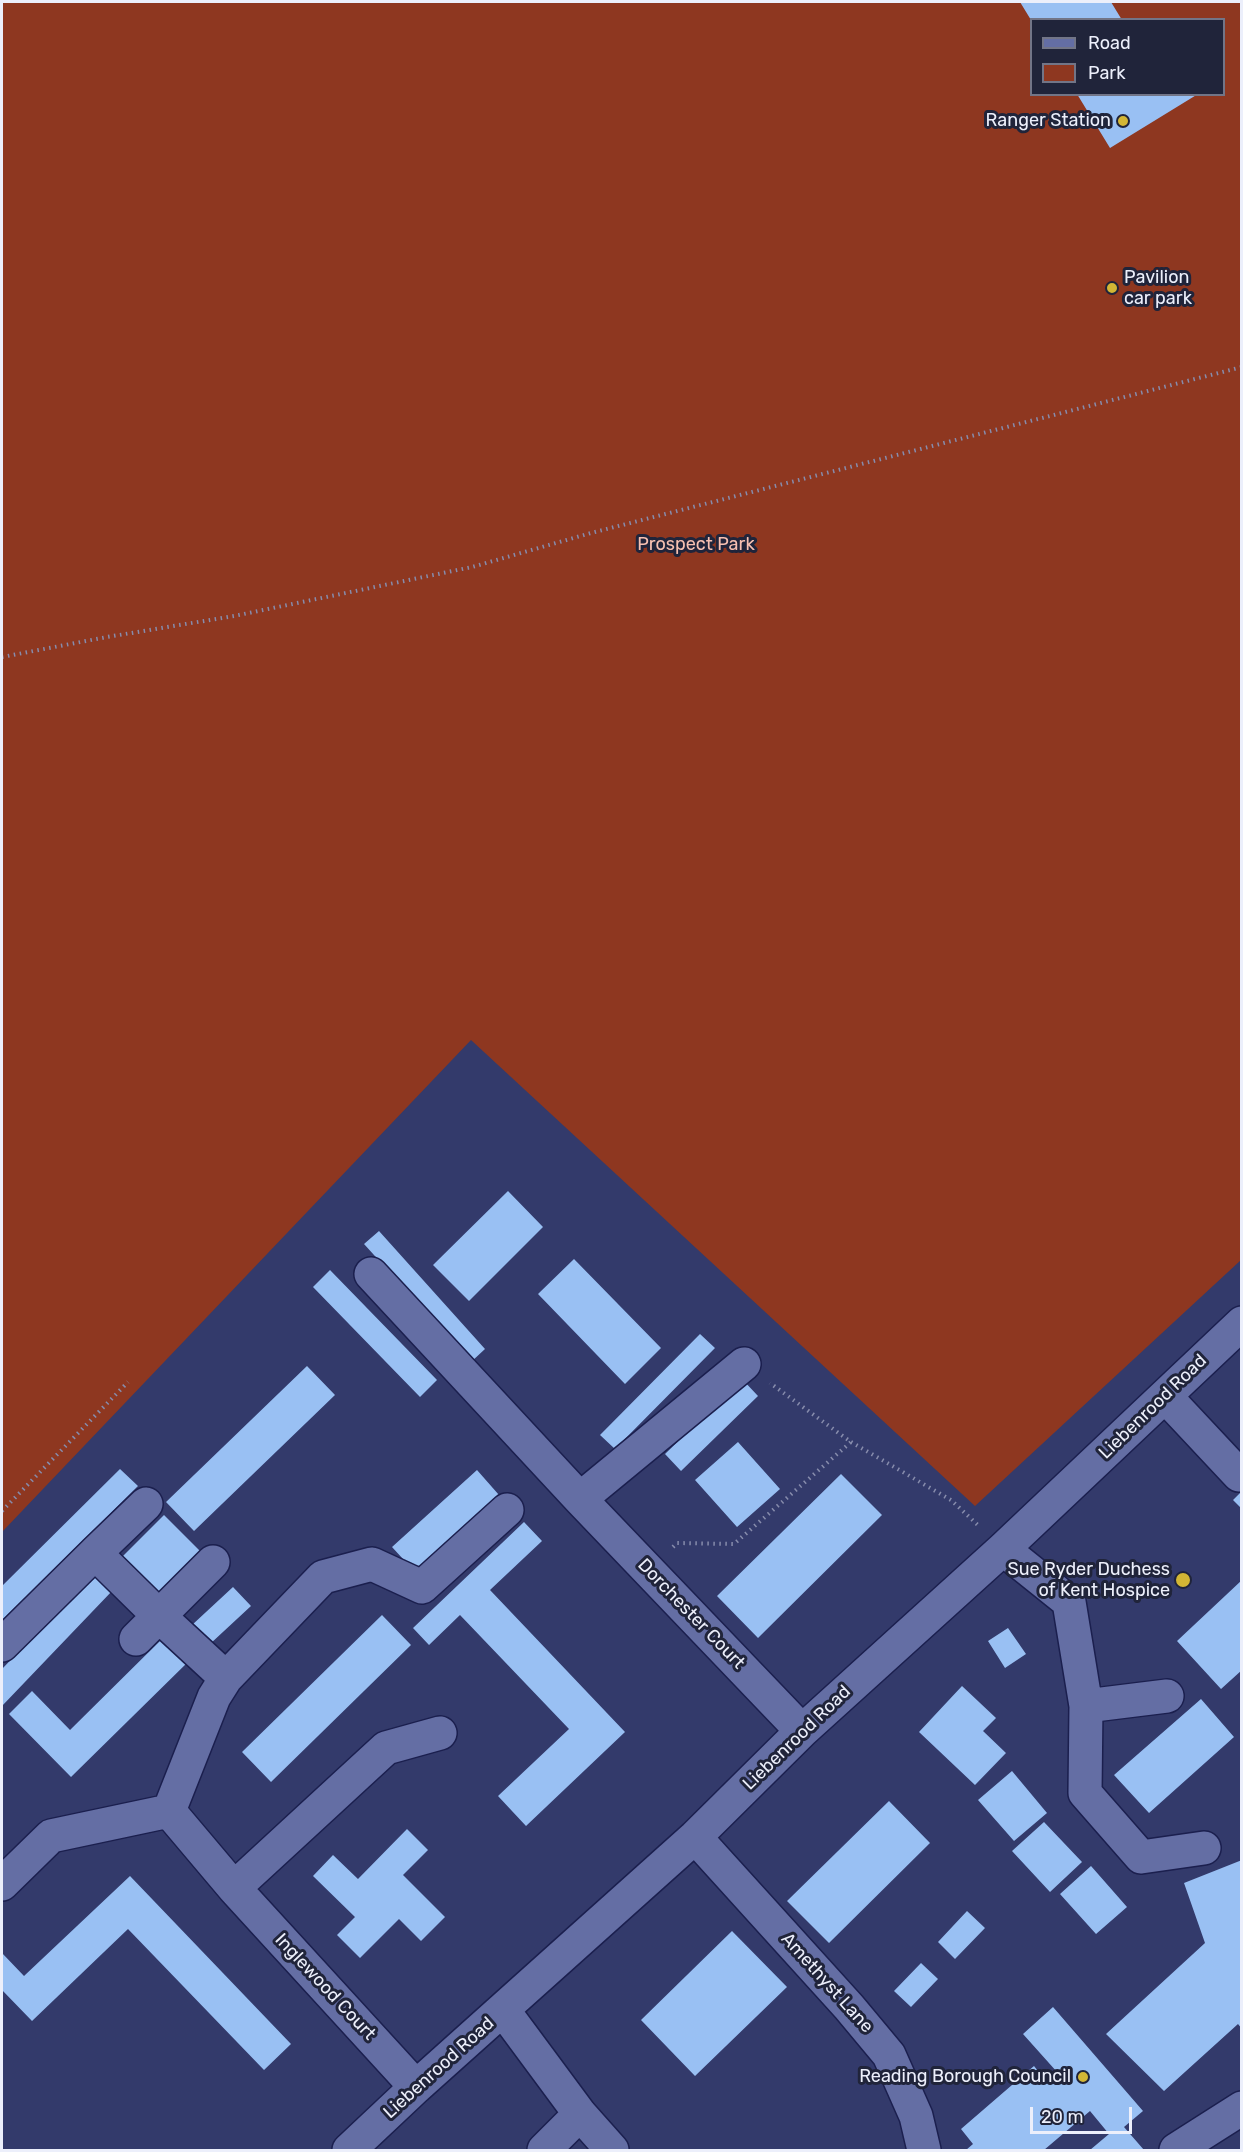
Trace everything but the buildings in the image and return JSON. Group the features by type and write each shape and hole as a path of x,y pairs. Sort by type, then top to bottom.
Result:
{"street":[{"name":"Dorchester Court","path":"371,1274 580,1499 802,1731"},
{"name":"Liebenrood Road","path":"349,2151 416,2087 695,1837 802,1731 1239,1330"},
{"path":"580,1499 744,1364"},
{"path":"1165,1396 1239,1475"},
{"path":"2,1645 146,1504"},
{"path":"2,1884 51,1836 170,1811 214,1697 226,1678 323,1577 372,1564 422,1587 507,1510"},
{"path":"1003,1549 1069,1602 1086,1706 1085,1792 1141,1857 1204,1848"},
{"path":"95,1553 147,1628 226,1678"},
{"path":"147,1628 213,1562"},
{"path":"1086,1706 1167,1696"},
{"path":"234,1888 386,1748 440,1733"},
{"name":"Inglewood Court","path":"170,1811 234,1888 416,2087"},
{"name":"Amethyst Lane","path":"695,1837 849,2007 889,2055 916,2116 924,2151"},
{"path":"503,2010 580,2114 612,2151"},
{"path":"1176,2151 1242,2108"},
{"path":"543,2151 580,2114"}],"path":[{"path":"2,657 234,616 472,567 614,527 1242,367"},
{"path":"744,1364 851,1442 951,1500 1003,1549"},
{"path":"2,1511 128,1382"},
{"path":"650,1571 677,1543 734,1544 851,1442"}],"green space":[{"name":"Prospect Park","path":"2,2 1241,2 1241,1260 975,1506 471,1040 2,1532"}],"place":[{"name":"Ranger Station","path":"1123,121"},
{"name":"Pavilion car park","path":"1112,288"},
{"name":"Sue Ryder Duchess of Kent Hospice","path":"1183,1580"},
{"name":"Reading Borough Council","path":"1083,2077"}]}
